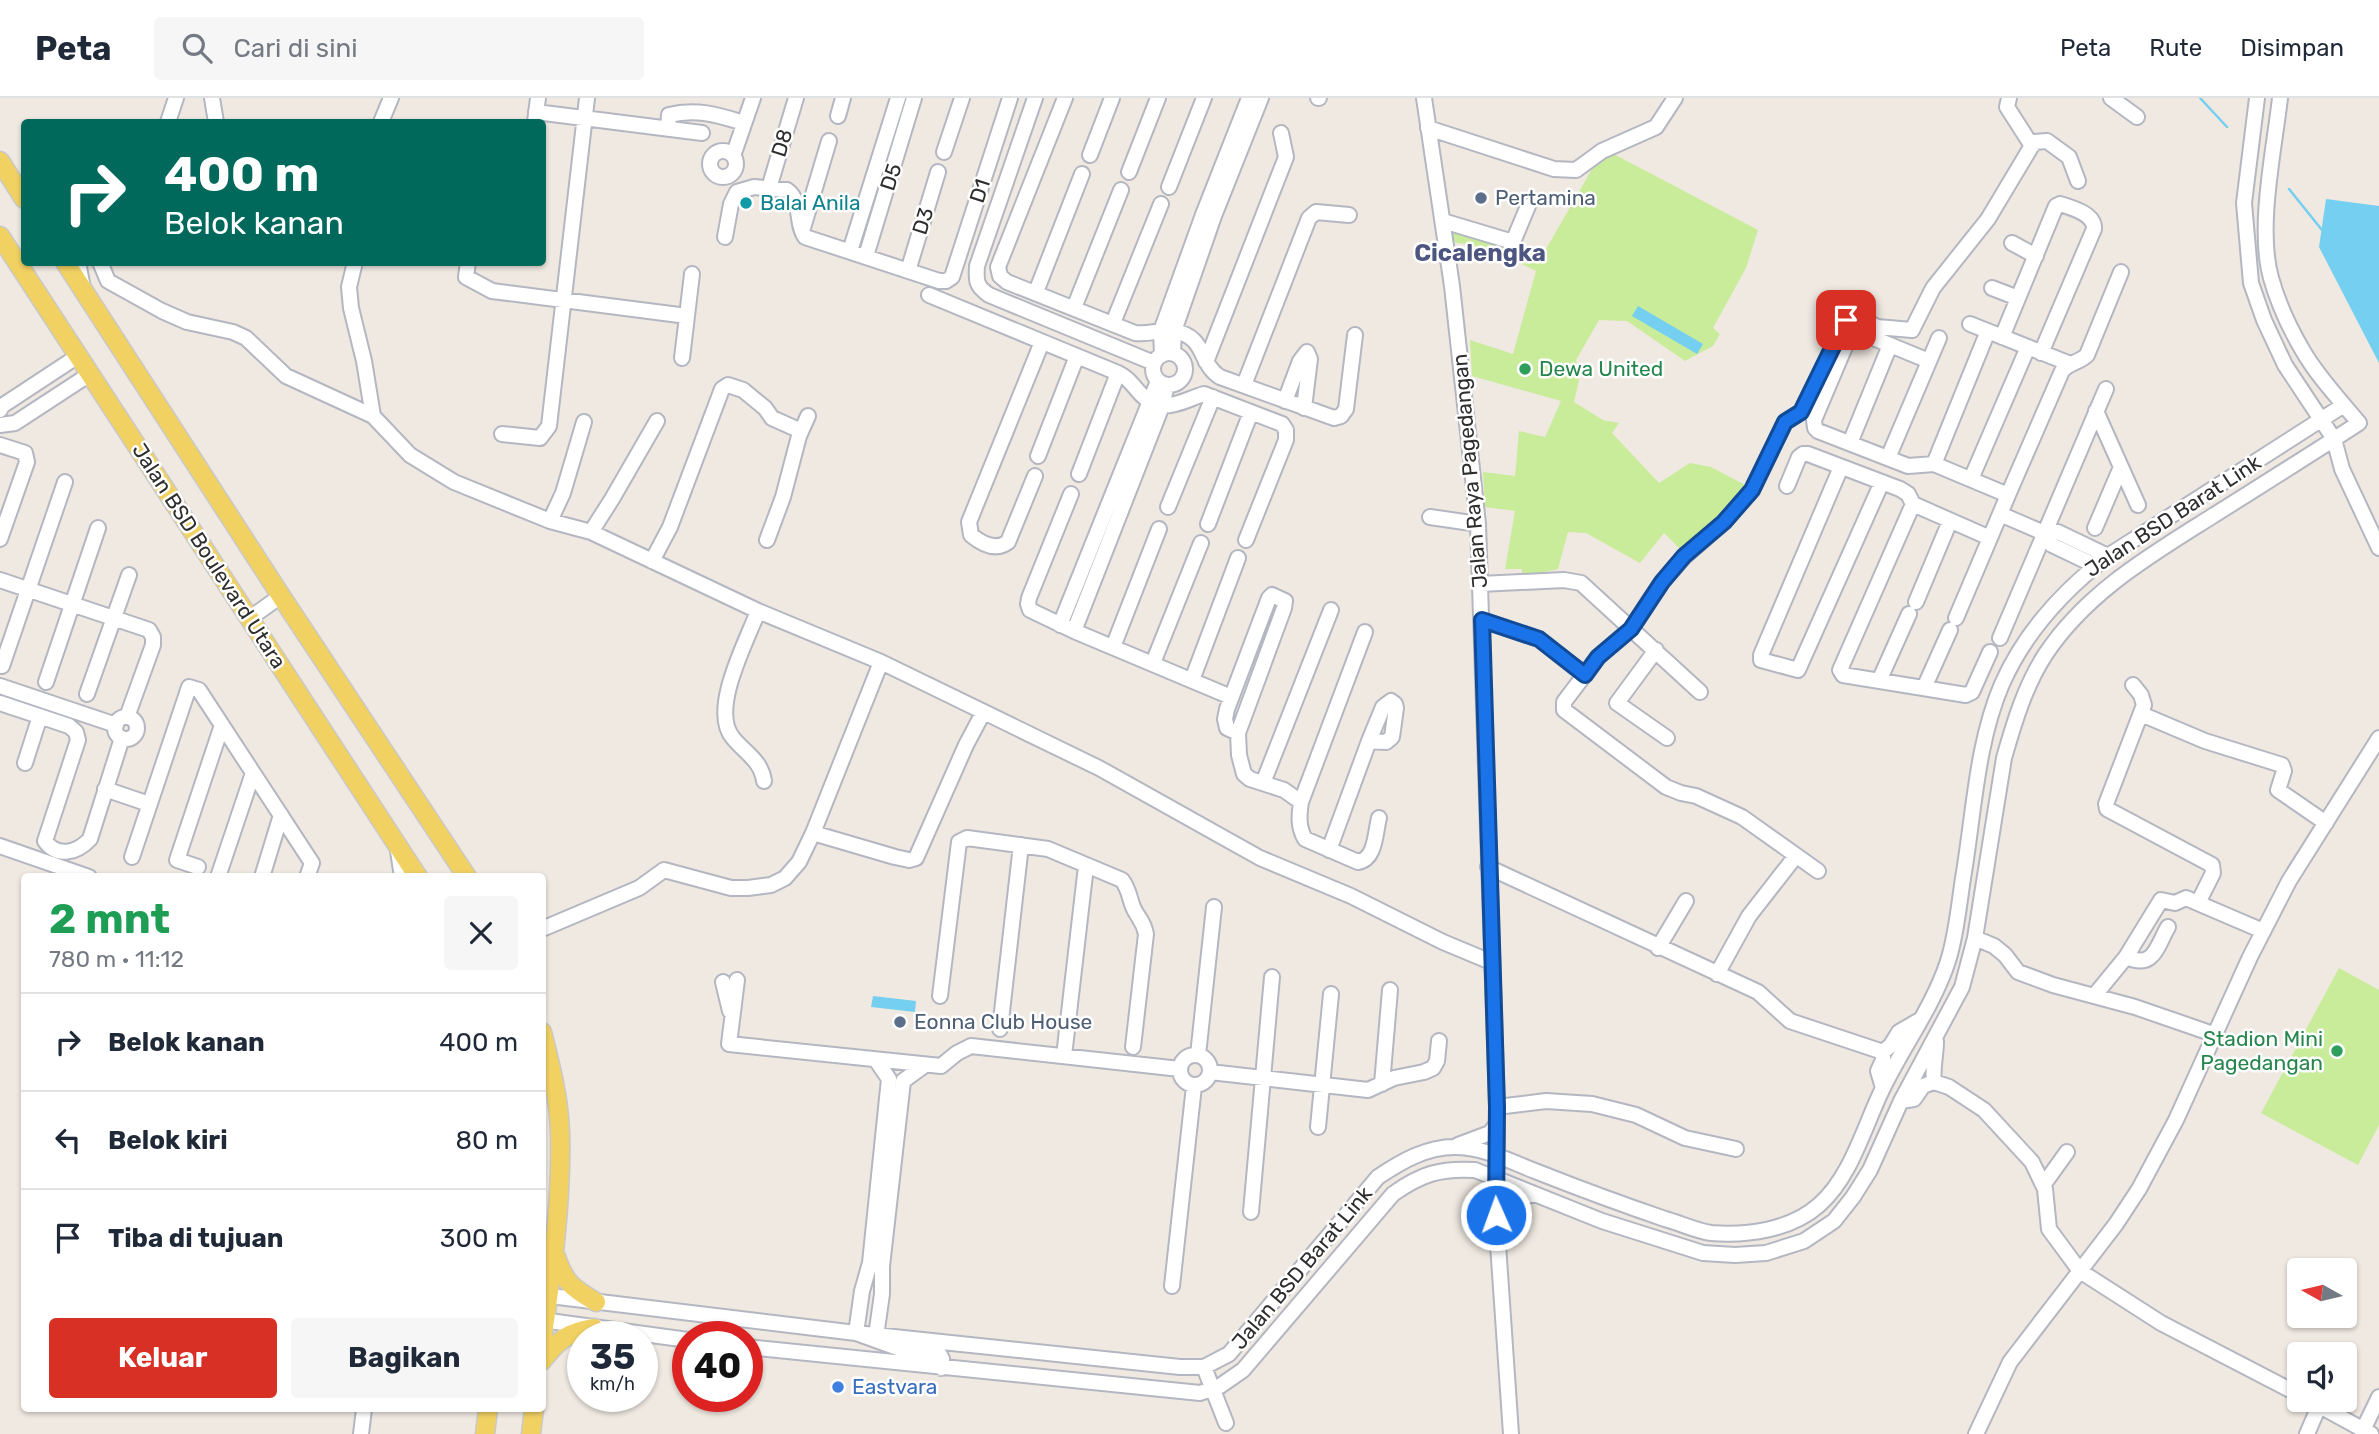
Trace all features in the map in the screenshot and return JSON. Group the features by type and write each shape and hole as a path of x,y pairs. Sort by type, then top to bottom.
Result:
{"main road":[{"path":"0,161 21,194"},
{"name":"Jalan BSD Boulevard Utara","path":"0,236 415,873"},
{"name":"Jalan BSD Boulevard Utara","path":"68,266 464,873"},
{"path":"546,1047 554,1078 560,1131 555,1253 546,1291"},
{"path":"546,1095 554,1078"},
{"path":"555,1253 563,1276 574,1289 596,1302"},
{"path":"546,1356 554,1345 567,1335"},
{"path":"485,1434 488,1412"},
{"path":"531,1434 534,1412"}],"street":[{"path":"169,119 176,98"},
{"path":"212,98 216,119"},
{"path":"382,119 391,98"},
{"path":"502,433 540,438 549,426 587,98"},
{"path":"733,156 753,98"},
{"name":"D8","path":"769,188 796,98"},
{"path":"838,116 844,98"},
{"name":"D5","path":"850,251 898,98"},
{"name":"D5","path":"866,256 914,98"},
{"path":"944,152 962,98"},
{"name":"D1","path":"908,271 939,281 952,277 1010,98"},
{"path":"1035,98 976,266 978,288 989,295 1163,357 1181,358 1186,367 1184,377 1177,384 1163,383 1154,373 1163,357 1168,331 1204,212 1249,98"},
{"path":"1065,98 998,267 1000,276 1007,282 1135,333 1168,331 1194,339 1213,373 1334,418 1344,413 1355,335"},
{"path":"1090,155 1112,98"},
{"path":"1129,172 1158,98"},
{"path":"1169,187 1203,98"},
{"path":"1168,331 1261,98"},
{"name":"Jalan Raya Pagedangan","path":"1424,98 1452,286 1478,524 1497,1107 1496,1215 1511,1434"},
{"path":"1428,128 1554,169 1568,171 1576,170 1602,151 1656,127 1675,98"},
{"path":"2009,98 2007,107 2032,146"},
{"path":"2111,98 2137,117"},
{"path":"2257,98 2244,203 2251,283 2264,320 2285,365 2334,439 2342,469 2379,548"},
{"path":"2280,98 2266,242 2271,277 2304,354 2344,405"},
{"path":"536,111 702,133"},
{"path":"668,128 669,115 684,111 715,114 744,123"},
{"path":"1206,362 1286,157 1281,133"},
{"path":"1818,871 1742,817 1666,786 1564,710 1564,702 1598,657 1631,629 1662,582 1684,556 1724,522 1752,490 1785,422 1801,412 1846,320 1855,315 1877,327 1912,330 1933,288 1989,219 2034,142 2043,139 2060,149 2073,163 2078,181"},
{"path":"801,233 829,141"},
{"name":"D3","path":"908,271 938,172"},
{"path":"1036,292 1082,174"},
{"path":"725,237 730,204 737,192 744,188 787,190 796,202 801,233 809,240 908,271"},
{"path":"1074,308 1121,190"},
{"path":"1113,323 1161,204"},
{"path":"1971,480 2094,229 2095,223 2091,218 2060,204 2056,206 2002,337"},
{"path":"1443,221 1513,242 1528,206"},
{"path":"1244,386 1309,218 1316,212 1349,215"},
{"path":"2012,243 2036,256"},
{"path":"79,266 83,290"},
{"path":"102,266 108,281 129,294 187,322 247,338 286,376 373,416 410,455 454,482 551,521 591,532 758,611 881,662 1099,768 1260,858 1351,896 1443,942 1491,962"},
{"path":"354,266 349,287 351,308 364,361 373,416"},
{"path":"467,266 466,277 492,291 687,316"},
{"path":"1970,324 2068,363 2082,360 2087,355 2121,272"},
{"path":"682,358 692,274"},
{"path":"1992,288 2018,299"},
{"path":"929,295 1129,378 1156,405 1179,404 1204,394 1282,424 1287,435 1246,540"},
{"path":"1934,464 1988,331"},
{"path":"1929,361 1861,333 1850,335 1814,420 1815,428 1909,466 1934,464 2008,495"},
{"path":"1888,458 1939,338"},
{"path":"1035,477 1008,542 993,547 971,535 969,522 1042,342"},
{"path":"1850,443 1890,345"},
{"path":"1285,401 1300,361 1307,352 1310,359 1304,408"},
{"path":"0,410 2,406 78,356"},
{"path":"1038,456 1077,356"},
{"path":"1924,688 2062,371 2068,363"},
{"path":"1079,474 1118,373"},
{"path":"0,425 15,423 90,374"},
{"path":"1067,628 1163,383"},
{"path":"652,561 670,527 722,389 728,385 743,390 765,408 772,418 801,430"},
{"path":"2000,638 2106,389"},
{"path":"1168,508 1213,397"},
{"name":"Jalan BSD Barat Link","path":"763,1349 1200,1394 1243,1370 1393,1194 1412,1180 1432,1172 1454,1169 1475,1170 1602,1220 1703,1254 1766,1253 1804,1241 1834,1221 1870,1170 1900,1101 1962,987 1975,939 2004,758 2015,720 2044,656 2069,624 2098,594 2139,563 2359,423 2344,405 2108,556 2081,577 2049,610 2023,646 2002,685 1989,723 1955,932 1942,978 1883,1088 1850,1160 1836,1185 1819,1205 1790,1223 1762,1231 1708,1233 1609,1200 1479,1149 1454,1147 1426,1151 1402,1161 1378,1177 1229,1354 1203,1367"},
{"path":"2096,411 2138,505"},
{"path":"1208,524 1251,412"},
{"path":"767,540 783,497 801,430 808,416"},
{"path":"591,532 657,421"},
{"path":"551,521 563,493 584,422"},
{"path":"0,444 25,453 27,462 0,539"},
{"path":"1787,486 1803,453 1882,482 1908,494 1913,504 1990,538"},
{"path":"1841,467 1761,655 1761,660 1770,664 1798,670 1882,482"},
{"path":"2095,528 2121,467"},
{"path":"2,666 65,482"},
{"path":"1071,494 1028,604 1033,613 1231,697"},
{"path":"1913,504 1840,670 1843,675 1966,695 1972,692 1990,652"},
{"path":"2000,514 2043,533 2058,532 2108,556"},
{"path":"1430,517 1478,524"},
{"path":"1880,681 1950,520"},
{"path":"46,682 98,528"},
{"path":"1113,647 1159,529"},
{"path":"2043,533 2052,545 2095,566"},
{"path":"1153,663 1201,542"},
{"path":"1192,680 1238,558"},
{"path":"87,694 129,575"},
{"path":"0,580 149,630 153,636 153,645 121,727 90,839 82,848 58,852 50,848 45,841 78,740 76,732 69,726 0,703"},
{"path":"1480,584 1581,583 1700,692"},
{"path":"250,618 281,596"},
{"path":"1238,733 1229,730 1225,725 1231,697 1272,596 1283,600 1284,607 1238,733 1239,755 1244,774 1250,779 1284,790 1301,802"},
{"path":"1263,783 1331,610"},
{"path":"758,611 728,689 724,710 725,726 731,737 756,761 764,780"},
{"path":"1482,620 1539,639 1585,675"},
{"path":"1365,632 1301,802 1299,818 1303,836 1358,862 1366,860 1371,851 1379,818"},
{"path":"1657,650 1617,703 1667,738"},
{"path":"546,927 639,888 664,870 731,888 772,885 785,878 799,862 813,833 881,662"},
{"path":"2133,685 2141,695 2144,705 2106,804 2107,809 2212,865 2213,873 2198,903"},
{"path":"0,686 121,727"},
{"path":"132,858 189,687 199,690 312,863 308,873"},
{"path":"813,833 895,857 909,860 916,858 983,713"},
{"path":"2141,713 2205,741 2282,765 2284,771 2278,790 2326,823"},
{"path":"25,763 40,716"},
{"path":"198,867 177,860 222,725"},
{"path":"1976,1434 2010,1363 2139,1189 2176,1120 2263,931 2289,881 2379,738"},
{"path":"1329,850 1369,741"},
{"path":"219,873 253,773"},
{"path":"105,789 149,804"},
{"path":"1973,811 1996,814"},
{"path":"262,873 281,816"},
{"path":"940,996 959,842 967,838 1048,849 1122,880 1128,888 1134,910 1144,922 1146,933 1133,1047"},
{"path":"396,842 401,873"},
{"path":"1000,1029 1021,845"},
{"path":"0,846 78,873"},
{"path":"1717,974 1749,916 1795,857"},
{"path":"1064,1056 1086,866"},
{"path":"1488,867 1764,996 1790,1021 1883,1052"},
{"path":"2094,996 2126,957 2158,902 2175,903 2186,898 2263,931"},
{"path":"1658,948 1686,901"},
{"path":"1198,1055 1214,907"},
{"path":"2126,957 2143,962 2149,960 2168,927"},
{"path":"1975,939 2006,954 2018,972 2216,1035"},
{"path":"1251,1212 1272,977"},
{"path":"730,981 732,1019 729,1044 941,1066 971,1046 1180,1069"},
{"path":"1381,1084 1390,990"},
{"path":"1318,1127 1331,994"},
{"path":"1883,1088 1878,1071 1883,1052 1899,1032 1920,1020"},
{"path":"1934,1082 1932,1068 1936,1055 1936,1037"},
{"path":"1210,1072 1368,1090 1433,1068 1437,1061 1439,1041"},
{"path":"1198,1055 1205,1059 1210,1072 1202,1084 1194,1086 1181,1077 1180,1069 1189,1056 1198,1055"},
{"path":"876,1060 896,1080 882,1294 876,1336"},
{"path":"896,1080 925,1065"},
{"path":"856,1334 862,1291 870,1263 896,1080"},
{"path":"1900,1101 1914,1099 1923,1086 1934,1082 1949,1087 1984,1110 2032,1163 2044,1184 2049,1229 2080,1271 2161,1323 2287,1388"},
{"path":"1172,1286 1194,1086"},
{"path":"1497,1107 1546,1101 1613,1107 1659,1124 1685,1138 1736,1149"},
{"path":"1454,1147 1490,1133 1496,1125"},
{"path":"2044,1184 2067,1152"},
{"path":"1496,1215 1502,1204 1510,1198 1538,1195"},
{"path":"1790,1223 1795,1233 1839,1215"},
{"path":"862,1291 882,1294"},
{"path":"546,1295 856,1334 1203,1367 1226,1423"},
{"path":"674,1321 676,1316 693,1314"},
{"path":"546,1321 567,1324"},
{"path":"856,1334 903,1350 940,1355 941,1368"},
{"path":"1069,1381 1071,1356"},
{"path":"2330,1412 2367,1432 2379,1397"},
{"path":"361,1434 364,1412"},
{"path":"2307,1434 2312,1412"}],"green space":[{"name":"Dewa United","path":"1608,151 1758,230 1746,268 1713,328 1720,334 1713,346 1685,361 1627,321 1599,320 1576,360 1579,380 1574,402 1603,420 1619,423 1612,433 1659,483 1690,463 1711,467 1747,486 1718,520 1682,551 1664,533 1640,563 1586,533 1568,532 1558,569 1536,574 1522,573 1522,569 1505,569 1515,511 1485,507 1483,472 1515,476 1519,431 1545,437 1561,401 1472,376 1470,340 1513,354 1536,271 1496,253 1452,242 1450,227 1542,256 1599,157"},
{"name":"Stadion Mini Pagedangan","path":"2339,968 2379,990 2379,1125 2358,1165 2261,1113"}],"water":[{"path":"2326,199 2379,206 2379,363 2319,247"},
{"path":"1638,306 1703,344 1697,354 1632,316"},
{"path":"873,996 916,1001 915,1012 871,1007"}],"waterway":[{"path":"2200,98 2227,127"},
{"path":"2289,189 2322,230"}],"place":[{"name":"Pertamina","path":"1481,198"},
{"name":"Balai Anila","path":"746,203"},
{"name":"Dewa United","path":"1525,369"},
{"name":"Eonna Club House","path":"900,1022"},
{"name":"Stadion Mini Pagedangan","path":"2337,1051"},
{"name":"Eastvara","path":"838,1387"}],"district":[{"name":"Cicalengka","path":"1480,253"}],"route":[{"path":"1496,1215 1497,1107 1482,620 1539,639 1585,675 1598,657 1631,629 1662,582 1684,556 1724,522 1752,490 1785,422 1801,412 1846,320"}]}
